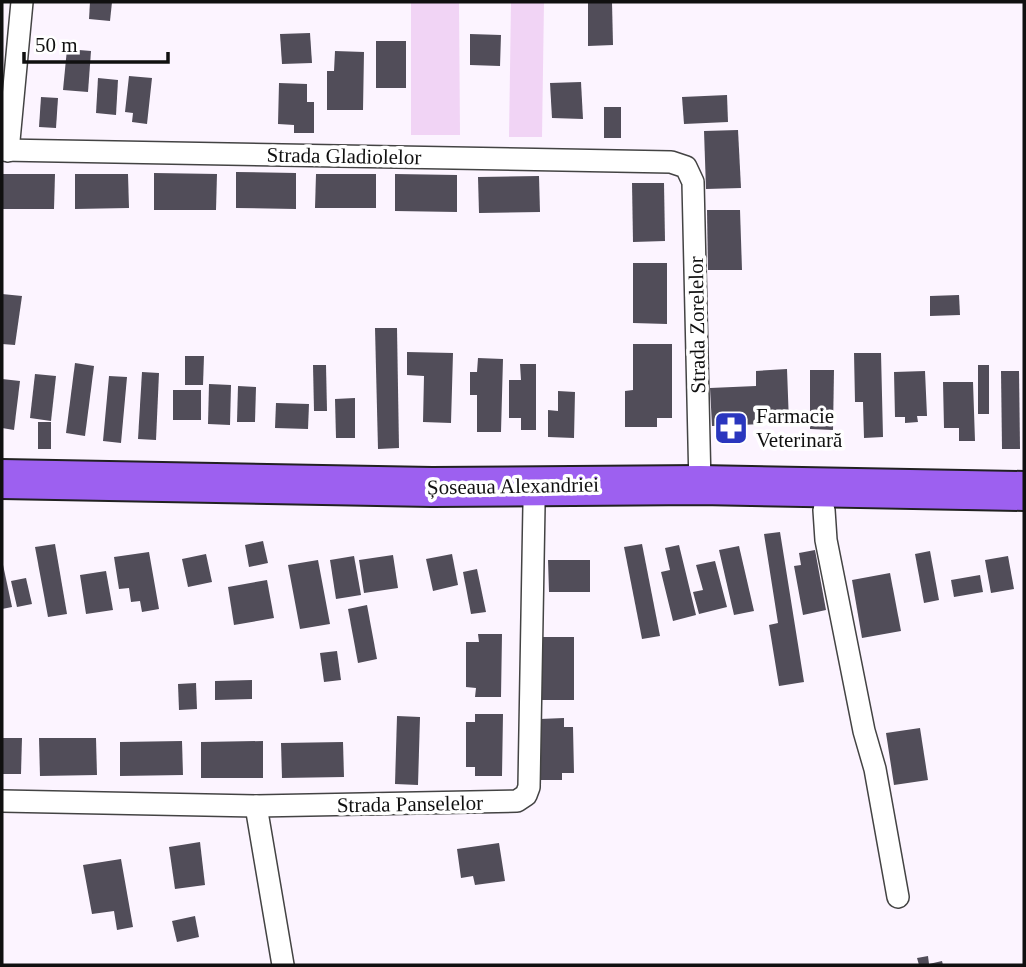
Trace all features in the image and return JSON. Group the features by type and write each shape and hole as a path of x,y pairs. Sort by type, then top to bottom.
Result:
{"highway":[{"name":"Șoseaua Alexandriei","path":"2,479 432,487 700,485 1024,491"},
{"name":"Șoseaua Alexandriei","path":"2,499 1024,512"}],"street":[{"path":"5,151 22,2"},
{"name":"Strada Gladiolelor","path":"5,151 671,162 685,167"},
{"name":"Strada Zorelelor","path":"685,167 693,182 700,485"},
{"name":"Strada Panselelor","path":"2,802 256,806 517,801 526,795 530,787 534,505"},
{"path":"824,510 826,540 864,731 875,768 898,897"},
{"path":"256,806 283,965"}],"shaded area":[{"path":"411,2 459,2 460,135 411,135"},
{"path":"511,2 544,2 542,137 509,137"}],"building":[{"path":"90,2 112,2 110,21 89,19"},
{"path":"588,2 612,2 613,45 588,46"},
{"path":"310,33 312,63 282,64 280,34"},
{"path":"470,34 501,35 500,66 470,65"},
{"path":"376,41 406,41 406,88 376,88"},
{"path":"67,49 91,51 88,92 63,90"},
{"path":"335,51 364,52 363,110 327,110 327,71 334,71"},
{"path":"129,76 152,78 147,124 132,122 133,113 125,112"},
{"path":"98,78 118,80 116,115 96,113"},
{"path":"581,82 583,119 552,118 550,83"},
{"path":"279,83 307,84 307,102 314,102 314,133 294,133 294,125 278,124"},
{"path":"727,95 728,122 684,124 682,97"},
{"path":"41,97 58,98 56,128 39,127"},
{"path":"604,107 621,107 621,138 604,138"},
{"path":"738,130 741,188 706,189 704,131"},
{"path":"236,172 296,173 296,209 236,208"},
{"path":"154,173 217,174 216,210 154,210"},
{"path":"2,174 55,174 54,209 2,209"},
{"path":"75,174 128,174 129,208 75,209"},
{"path":"316,174 376,174 376,208 315,208"},
{"path":"395,174 457,175 457,212 395,211"},
{"path":"539,176 540,212 479,213 478,177"},
{"path":"632,183 664,183 665,241 633,242"},
{"path":"707,210 740,210 742,270 708,270"},
{"path":"633,263 667,263 667,324 633,323"},
{"path":"2,294 22,296 15,345 2,344"},
{"path":"959,295 960,315 930,316 930,296"},
{"path":"375,328 397,328 399,448 378,449"},
{"path":"633,344 672,344 672,418 657,418 657,427 625,427 625,391 633,390"},
{"path":"407,352 453,353 451,423 423,422 424,376 407,375"},
{"path":"854,353 881,353 883,437 864,438 863,402 855,402"},
{"path":"185,356 204,356 203,385 185,385"},
{"path":"478,358 503,359 501,432 477,432 477,395 470,395 470,372 477,372"},
{"path":"75,363 94,366 85,436 66,433"},
{"path":"520,364 536,364 536,430 521,430 521,418 509,418 509,380 521,380"},
{"path":"313,365 326,365 327,411 314,411"},
{"path":"978,365 989,365 989,414 978,414"},
{"path":"787,369 789,423 712,426 710,388 756,386 756,371"},
{"path":"810,370 834,370 833,430 810,429"},
{"path":"925,371 927,416 917,416 918,422 905,423 905,417 895,417 894,372"},
{"path":"1001,371 1019,371 1020,449 1002,449"},
{"path":"142,372 159,373 156,440 138,439"},
{"path":"35,374 56,376 51,421 30,418"},
{"path":"109,376 127,377 121,443 103,441"},
{"path":"2,379 20,381 14,430 2,428"},
{"path":"943,382 973,382 975,441 959,441 959,428 944,428"},
{"path":"209,384 231,385 230,425 208,424"},
{"path":"238,386 256,387 255,422 237,422"},
{"path":"173,390 201,390 201,420 173,420"},
{"path":"558,391 575,392 574,438 548,437 548,410 558,411"},
{"path":"355,398 355,438 336,438 335,399"},
{"path":"276,403 309,404 308,429 275,428"},
{"path":"38,422 51,422 51,449 38,449"},
{"path":"780,532 804,682 779,686 769,625 778,623 764,534"},
{"path":"263,541 268,563 249,567 245,545"},
{"path":"55,544 67,614 48,617 35,547"},
{"path":"642,544 660,636 642,639 624,547"},
{"path":"679,545 696,615 673,621 661,572 670,570 665,548"},
{"path":"739,546 754,611 734,615 719,550"},
{"path":"815,550 826,610 803,615 794,566 801,565 799,553"},
{"path":"930,551 939,600 924,603 915,554"},
{"path":"149,552 159,609 142,612 140,601 131,602 129,588 119,589 114,557"},
{"path":"206,554 212,582 188,587 182,559"},
{"path":"452,554 458,585 433,591 426,559"},
{"path":"393,555 398,588 364,593 359,560"},
{"path":"354,556 361,595 336,599 330,560"},
{"path":"1008,556 1014,589 991,593 985,560"},
{"path":"2,560 12,607 2,609"},
{"path":"318,560 330,624 300,629 288,565"},
{"path":"548,560 590,560 590,592 549,592"},
{"path":"715,561 727,607 699,614 693,592 703,590 696,565"},
{"path":"477,569 486,612 471,614 463,572"},
{"path":"106,571 113,610 86,614 80,575"},
{"path":"890,573 901,631 862,638 852,580"},
{"path":"980,575 983,592 954,597 951,580"},
{"path":"26,578 32,604 17,607 11,581"},
{"path":"267,580 274,618 234,625 228,587"},
{"path":"367,605 377,659 358,663 348,609"},
{"path":"478,634 502,634 501,697 475,697 476,688 466,687 466,642 479,642"},
{"path":"542,637 574,637 574,700 542,700"},
{"path":"337,651 341,680 324,682 320,653"},
{"path":"252,680 252,699 215,700 215,681"},
{"path":"196,683 197,709 179,710 178,684"},
{"path":"475,714 503,714 502,776 475,776 475,767 466,767 466,722 475,722"},
{"path":"397,716 420,717 418,785 395,784"},
{"path":"564,718 564,727 573,727 574,773 562,773 562,780 541,780 540,719"},
{"path":"920,728 928,780 894,785 886,733"},
{"path":"2,738 22,738 21,774 2,774"},
{"path":"39,738 96,738 97,775 40,776"},
{"path":"182,741 183,775 120,776 120,742"},
{"path":"263,741 263,778 201,778 201,742"},
{"path":"343,742 344,777 282,778 281,743"},
{"path":"200,842 205,885 175,889 169,847"},
{"path":"499,843 505,881 475,885 473,876 461,878 457,849"},
{"path":"121,859 133,927 117,930 114,911 92,914 83,865"},
{"path":"195,916 199,937 177,942 172,921"},
{"path":"928,956 929,964 942,961 943,965 919,965 917,958"}],"place":[{"name":"Farmacie Veterinară","path":"731,428"}]}
